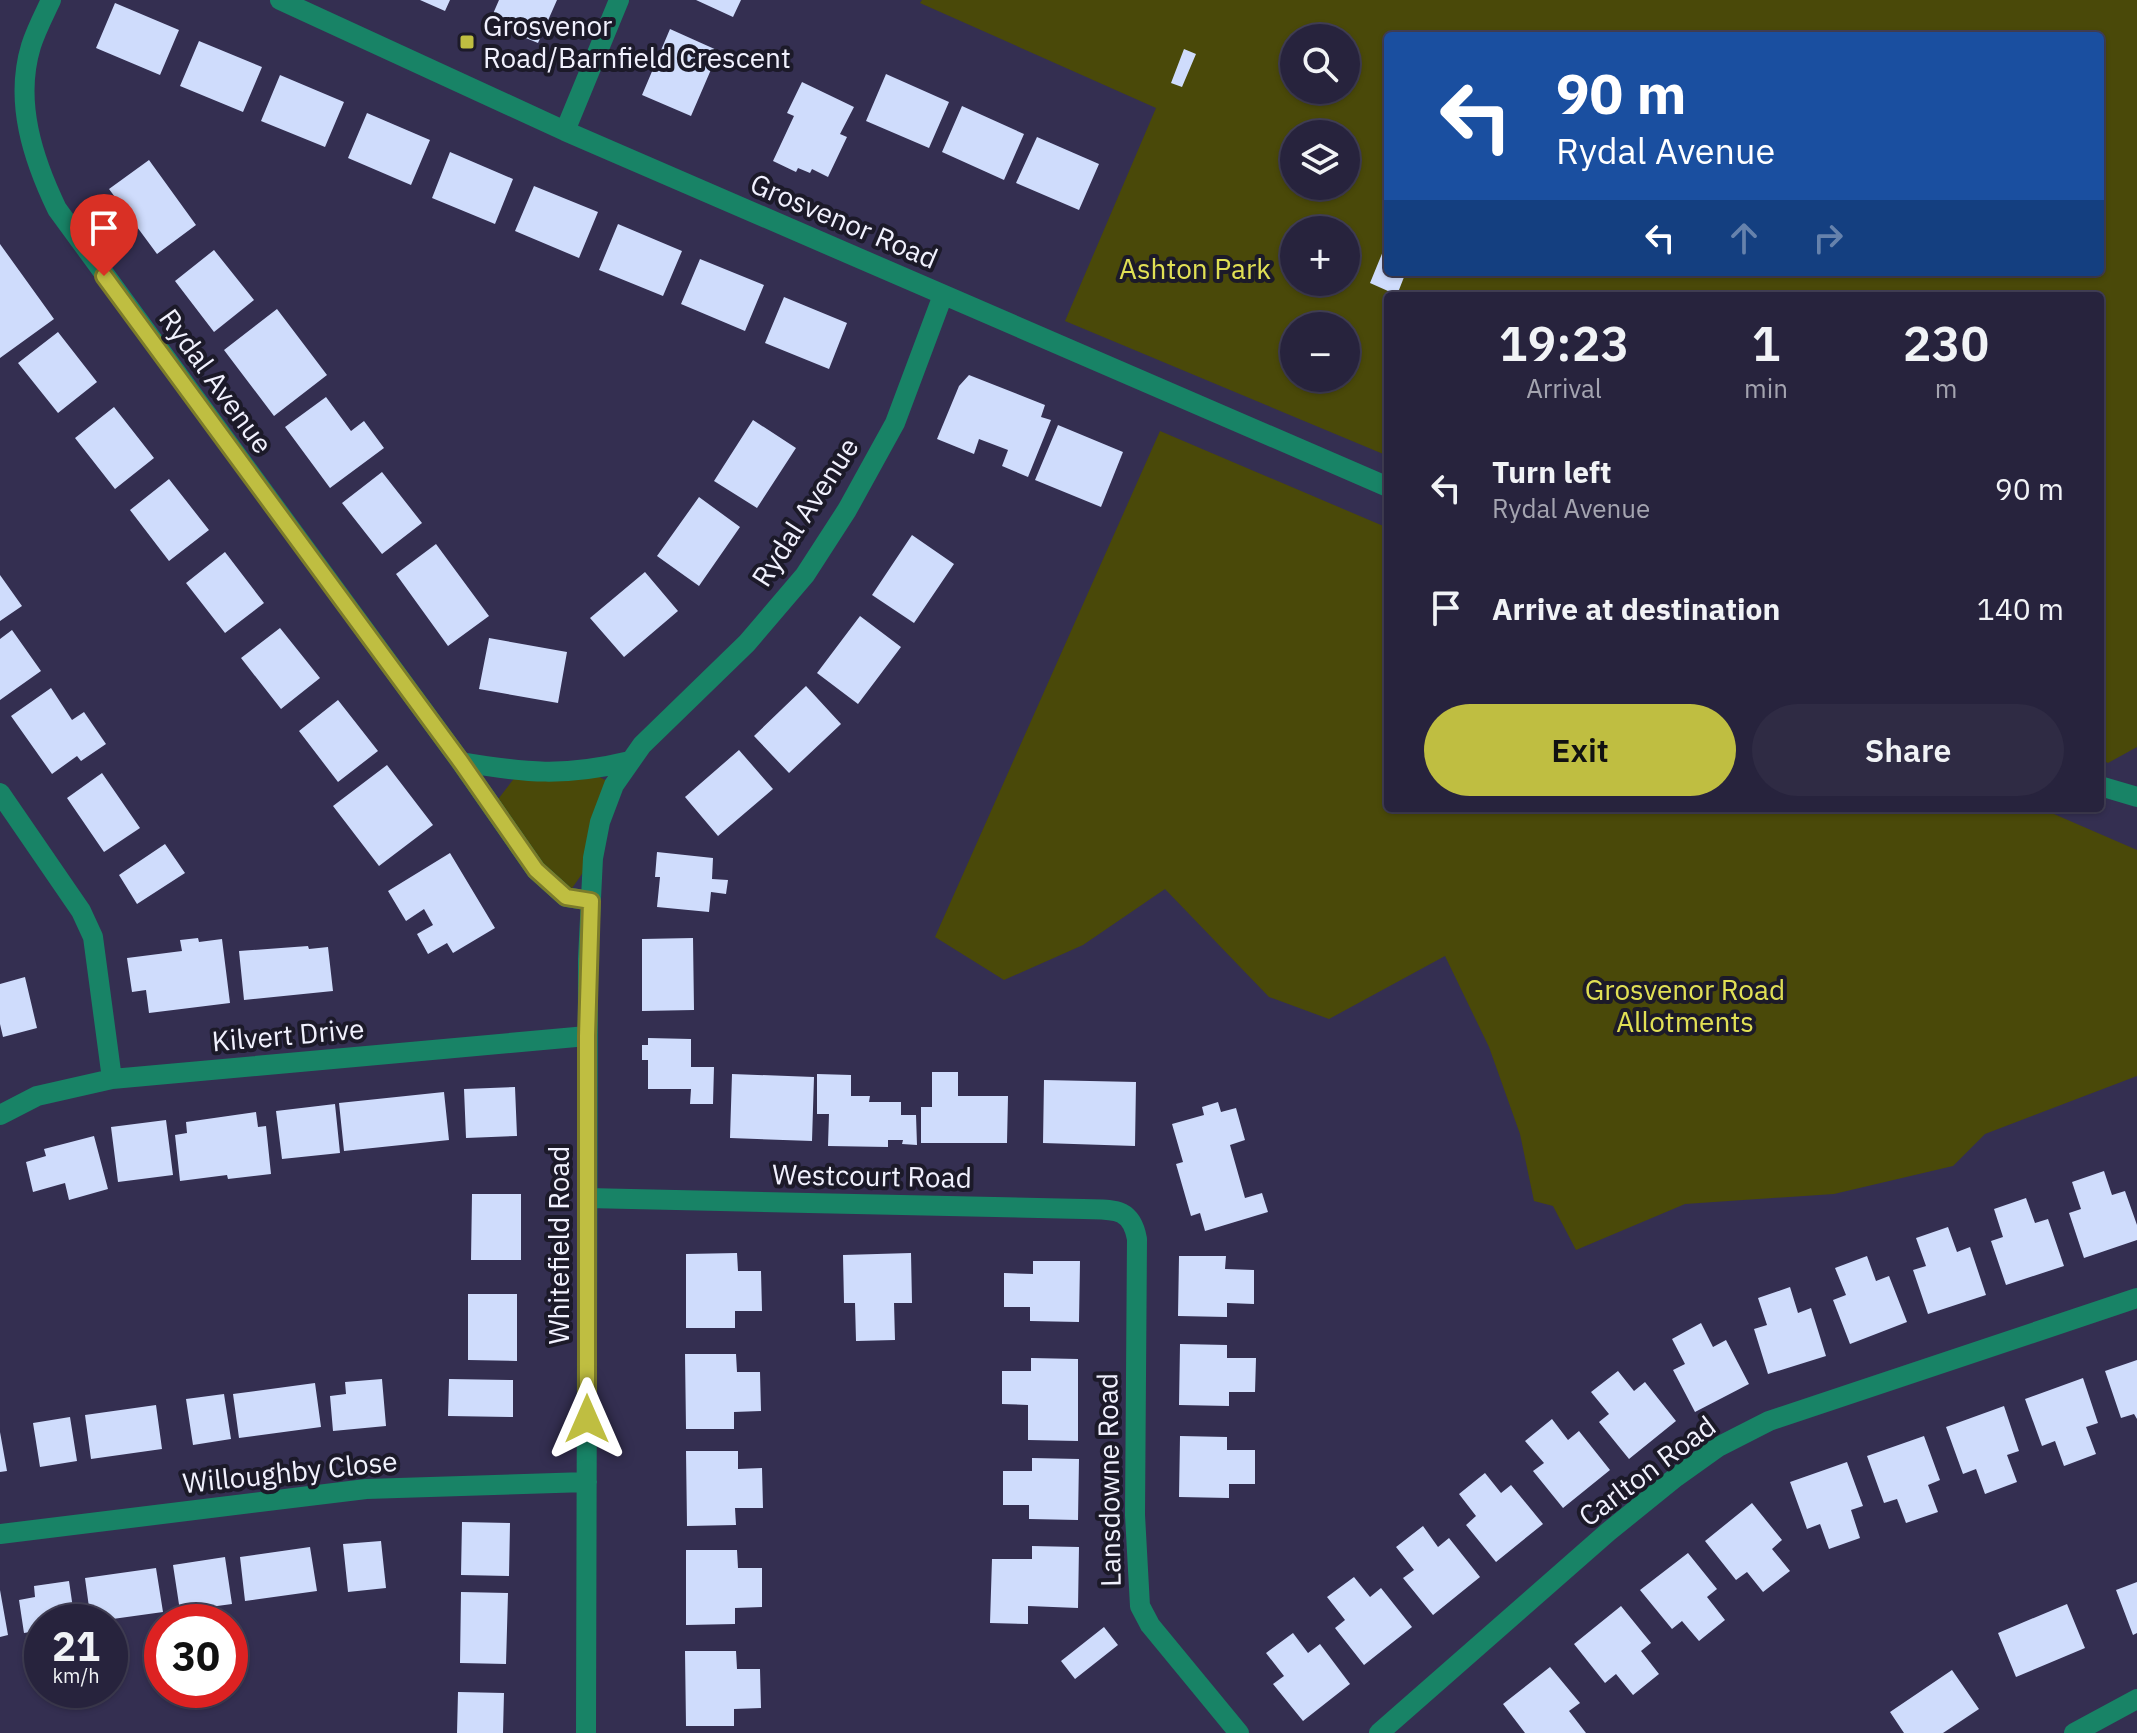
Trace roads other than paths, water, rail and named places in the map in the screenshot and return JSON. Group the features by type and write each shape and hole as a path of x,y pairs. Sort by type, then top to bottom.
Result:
{"street":[{"name":"Rydal Avenue","path":"51,0 31,46 24,87 28,130 39,171 57,209 461,762 536,870 566,897 591,901 593,858 600,822 614,785 630,761 747,643 805,575 847,510 895,423 943,295"},
{"name":"Grosvenor Road","path":"280,0 565,131 1384,485"},
{"path":"565,131 619,0"},
{"path":"461,762 519,772 554,774 630,761"},
{"path":"2104,787 2137,797"},
{"path":"0,793 81,911 93,937 112,1079"},
{"name":"Whitefield Road","path":"586,1733 587,1036 591,901"},
{"name":"Kilvert Drive","path":"0,1115 37,1096 112,1079 587,1036"},
{"name":"Westcourt Road","path":"587,1198 1113,1210 1134,1222 1137,1239"},
{"name":"Lansdowne Road","path":"1137,1239 1135,1515 1140,1606 1150,1625 1239,1733"},
{"name":"Carlton Road","path":"1379,1733 1608,1532 1718,1447 1769,1421 2137,1298"},
{"name":"Willoughby Close","path":"0,1534 366,1489 587,1482"},
{"path":"2074,1733 2137,1699"}],"place":[{"name":"Grosvenor Road/Barnfield Crescent","path":"467,42"}],"park label":[{"name":"Ashton Park","path":"1195,269"},
{"name":"Grosvenor Road Allotments","path":"1685,1006"}]}
